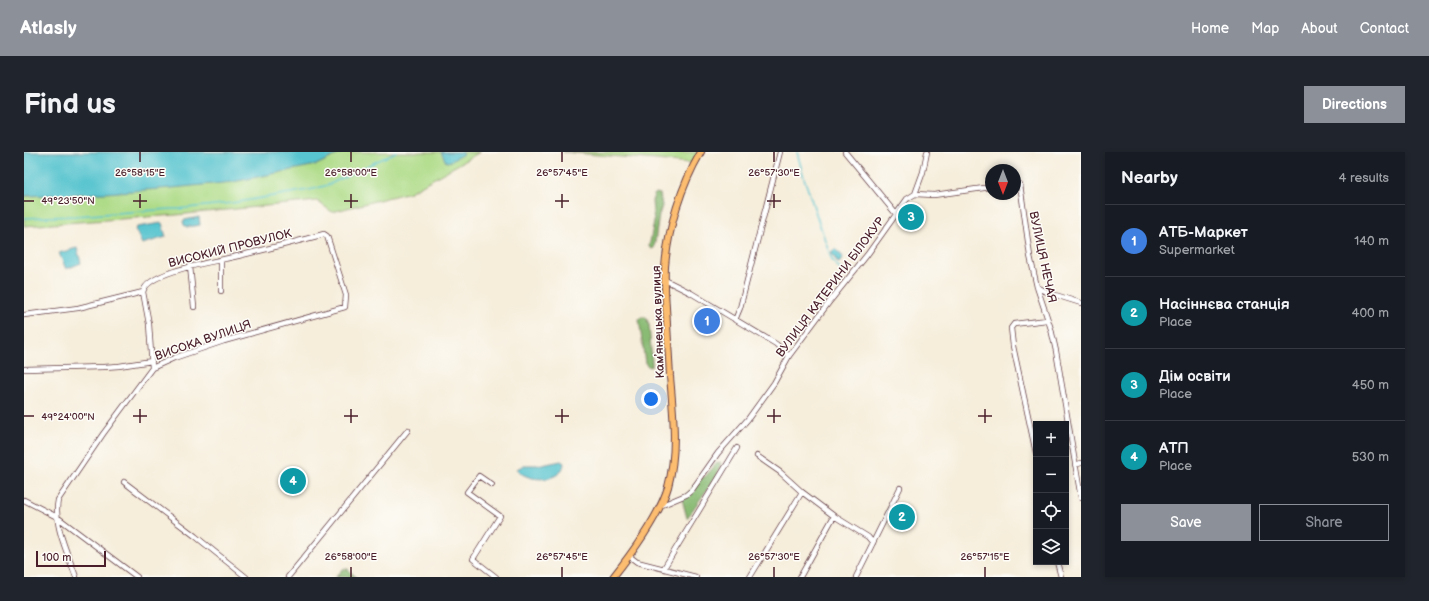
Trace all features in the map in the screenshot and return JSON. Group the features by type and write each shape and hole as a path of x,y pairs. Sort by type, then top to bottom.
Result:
{"main road":[{"name":"Камʼянецька вулиця","path":"613,577 629,556 660,506 667,489 674,456 673,408 665,280 666,256 671,229 679,202 691,169 701,152"}],"street":[{"path":"735,320 740,308 780,152"},
{"path":"845,152 896,214"},
{"path":"927,152 916,194 934,195 985,188"},
{"name":"ВУЛИЦЯ КАТЕРИНИ БІЛОКУР","path":"660,506 686,496 695,488 718,453 748,419 774,383 789,356 867,255 907,199 916,194"},
{"name":"ВУЛИЦЯ НЕЧАЯ","path":"1020,200 1037,287 1051,329 1056,351 1081,498"},
{"name":"ВИСОКИЙ ПРОВУЛОК","path":"143,292 144,287 156,278 190,266 221,260 324,234 327,236 346,296 345,307 342,308"},
{"path":"221,260 221,291"},
{"path":"190,266 194,307"},
{"path":"665,280 691,293 776,344 789,356"},
{"path":"1037,287 1049,293 1081,303"},
{"path":"24,315 78,308 143,292 149,324 152,368"},
{"path":"1041,302 1045,295 1049,293"},
{"name":"ВИСОКА ВУЛИЦЯ","path":"57,517 58,500 103,434 152,368 174,358 224,340 342,308"},
{"path":"1033,439 1013,346 1011,328 1014,324 1047,320"},
{"path":"24,368 104,367 152,361"},
{"path":"288,577 408,430"},
{"path":"664,568 737,448"},
{"path":"757,456 780,472 802,492 834,516 868,537 873,543"},
{"path":"1075,465 1081,463"},
{"path":"492,485 478,476 467,492 500,516 473,559 496,577"},
{"path":"124,482 246,577"},
{"path":"856,577 900,488"},
{"path":"750,577 802,492"},
{"path":"24,500 57,517 137,577"},
{"path":"800,577 834,516"},
{"path":"57,517 59,529 76,577"},
{"path":"629,556 637,562 696,577"},
{"path":"1058,565 1061,577"}],"green space":[{"path":"343,152 480,152 410,192 332,212 317,201 176,215 24,226 24,196 128,191 316,165"},
{"path":"563,152 698,152 692,163"},
{"path":"656,193 660,194 662,206 659,215 654,248 651,249 649,247 654,222 652,201"},
{"path":"641,317 646,317 649,325 652,366 649,367 645,363 639,319"},
{"path":"721,462 718,474 687,518 682,499 717,463"},
{"path":"342,569 348,569 356,577 336,577"}],"water":[{"path":"24,152 343,152 316,165 233,182 105,193 24,196"},
{"path":"441,152 462,152 464,154 446,162"},
{"path":"199,217 200,225 187,227 184,225 183,221"},
{"path":"162,223 166,237 142,244 135,229 137,227"},
{"path":"77,248 81,263 66,269 59,253"},
{"path":"835,249 843,257 838,263 831,252"},
{"path":"561,461 564,463 562,470 558,474 544,479 528,477 517,469 524,465 542,465"}],"waterway":[{"path":"24,218 178,209 232,203 314,189 328,185 396,152"},
{"path":"797,152 804,178 830,255 836,265 844,272"}],"place":[{"name":"Дім освіти","path":"911,217"},
{"name":"АТБ-Маркет","path":"707,321"},
{"name":"АТП","path":"293,481"},
{"name":"Насіннєва станція","path":"902,517"}]}
